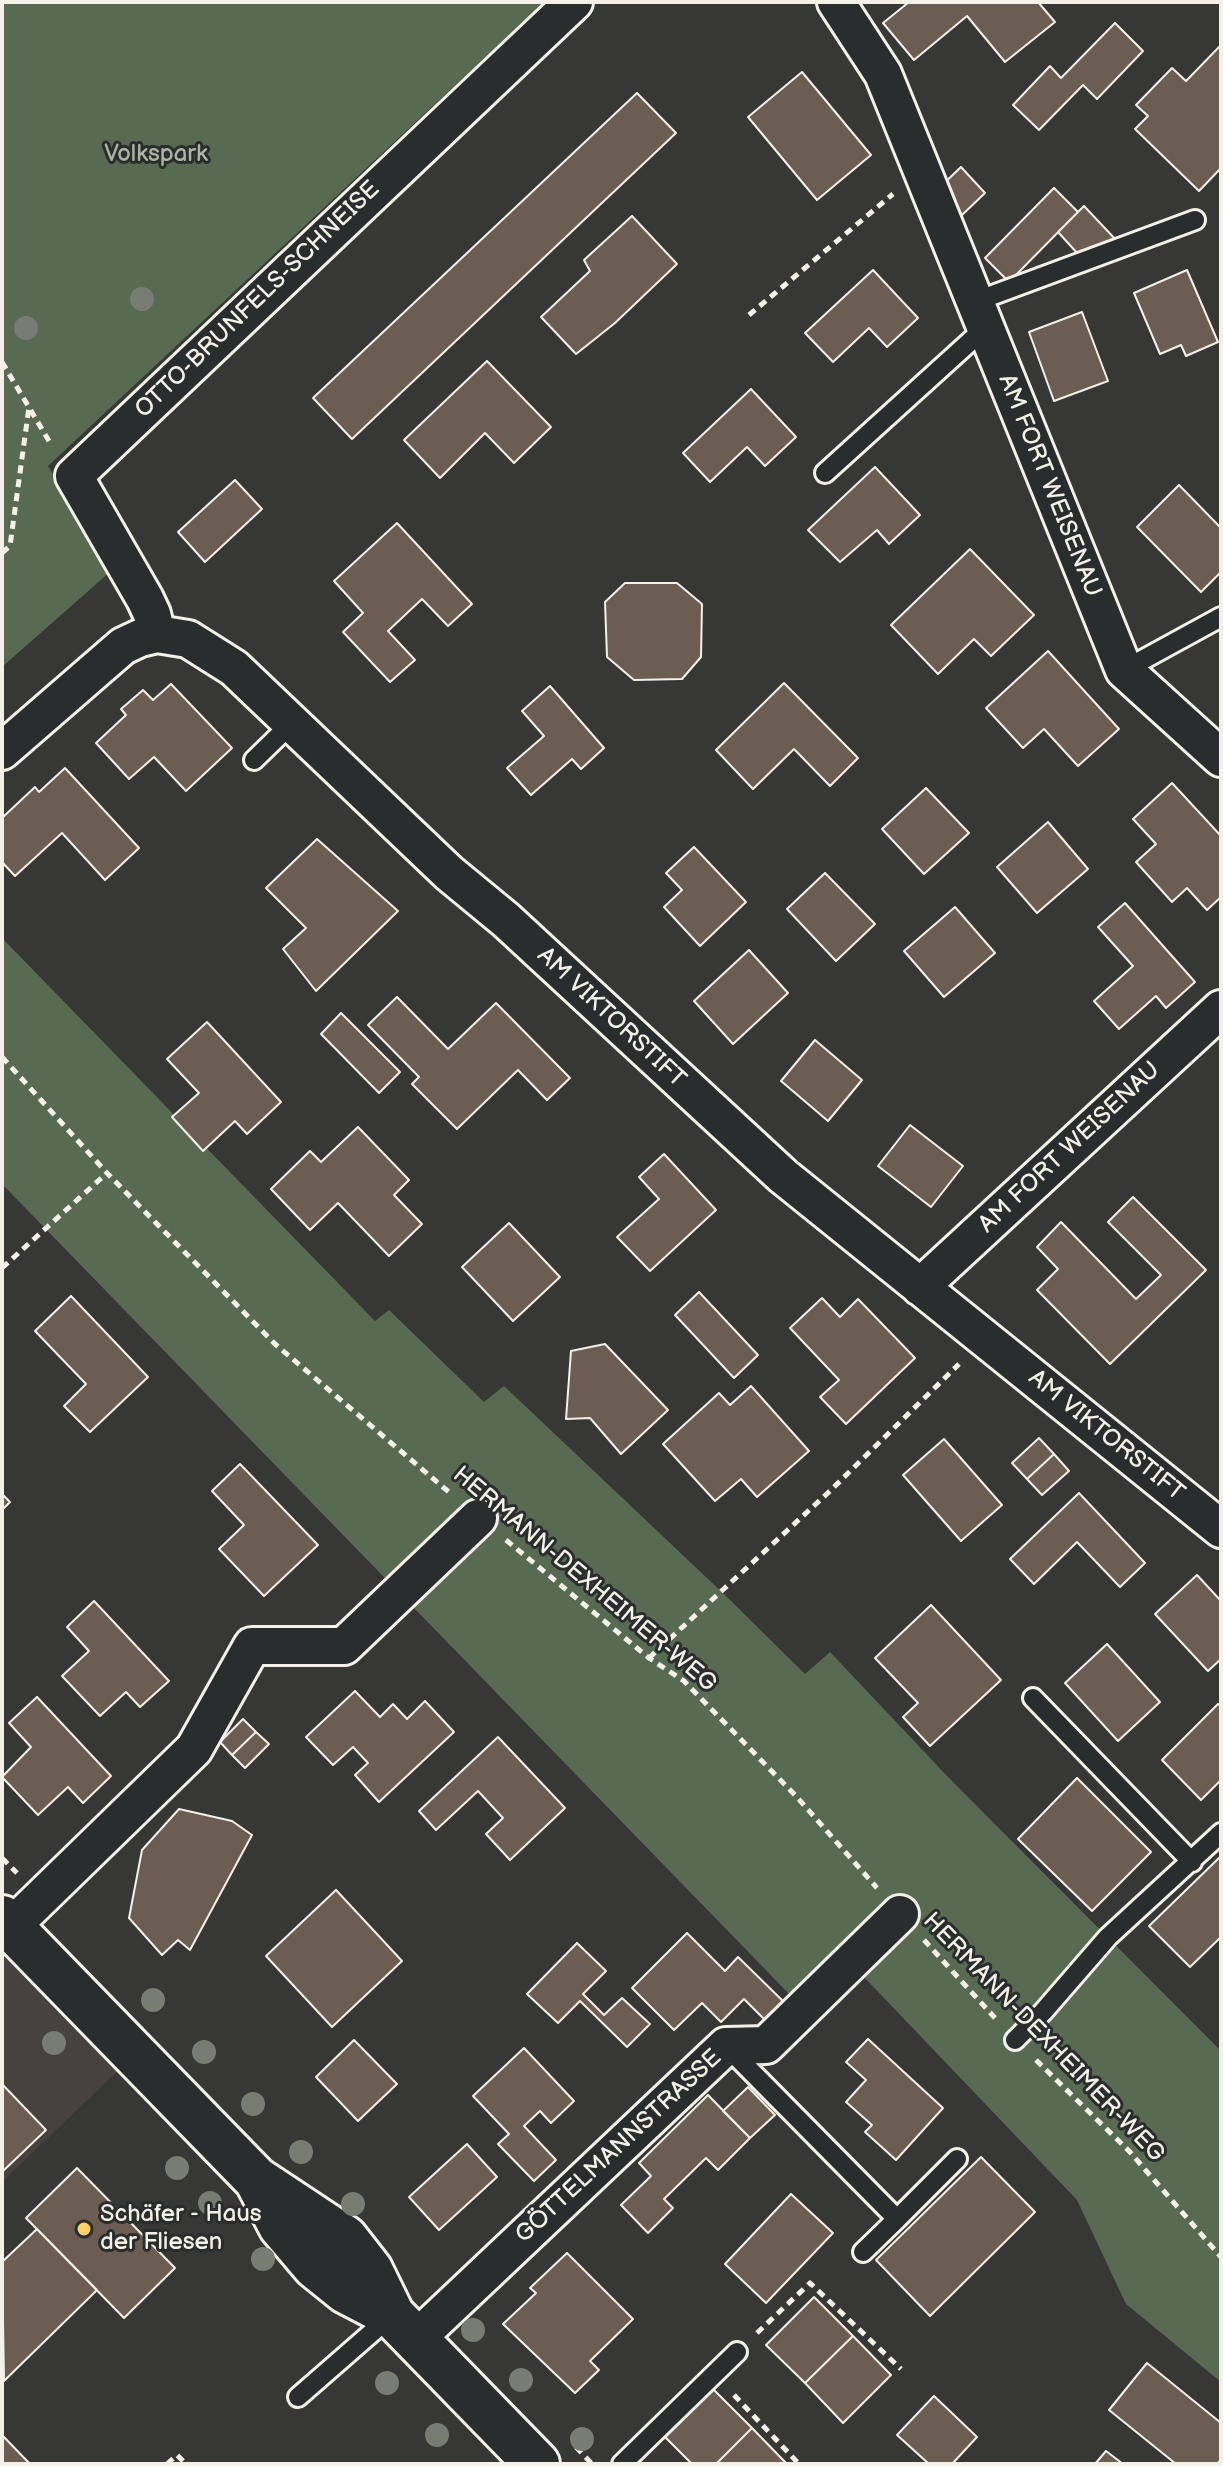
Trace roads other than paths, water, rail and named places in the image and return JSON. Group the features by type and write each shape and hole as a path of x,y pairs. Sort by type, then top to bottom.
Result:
{"street":[{"name":"OTTO-BRUNFELS-SCHNEISE","path":"157,634 145,599 74,476 574,2"},
{"name":"AM FORT WEISENAU","path":"836,2 883,74 1124,670 1221,758"},
{"name":"AM VIKTORSTIFT","path":"157,634 188,639 234,668 449,873 506,920 783,1176 1221,1529"},
{"path":"2,751 123,646 157,634"},
{"name":"AM FORT WEISENAU","path":"920,1287 1221,1009"},
{"path":"478,1518 344,1646 252,1646 194,1749 6,1922 256,2179 345,2238 370,2270 404,2327 537,2464"},
{"name":"GÖTTELMANNSTRASSE","path":"404,2327 726,2046 766,2045 900,1914"}],"lane":[{"path":"825,473 980,315 1195,220"},
{"path":"1124,670 1221,617"},
{"path":"254,760 292,723"},
{"path":"1033,1698 1192,1862"},
{"path":"1015,2040 1108,1937 1221,1833"},
{"path":"726,2046 897,2219"},
{"path":"863,2252 957,2159"},
{"path":"298,2397 404,2327"},
{"path":"622,2464 737,2352"}],"place":[{"name":"Schäfer - Haus der Fliesen","path":"84,2229"}],"park label":[{"name":"Volkspark","path":"156,155"}]}
